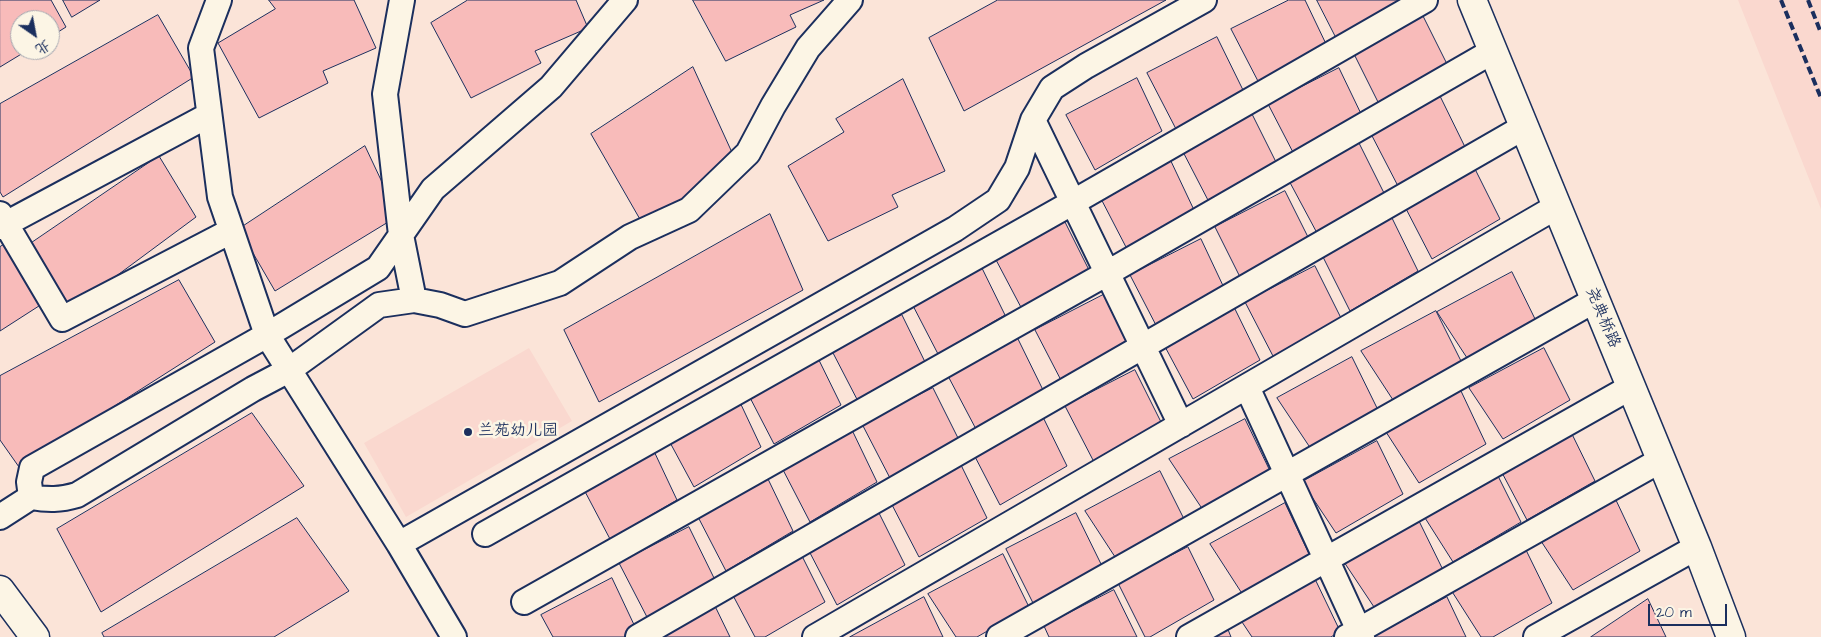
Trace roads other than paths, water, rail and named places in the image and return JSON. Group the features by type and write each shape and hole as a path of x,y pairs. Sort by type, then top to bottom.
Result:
{"street":[{"path":"219,0 201,48 220,197 267,336 399,544 454,637"},
{"path":"402,0 385,94 401,235 414,300"},
{"path":"31,496 29,482 32,468 267,336 378,268 433,189 551,87 625,0"},
{"path":"31,496 46,500 62,499 77,495 253,389 289,370 379,305 414,300 465,314 560,283 630,237 689,210 748,153 773,106 808,48 850,0"},
{"path":"399,544 955,229 998,200 1017,168 1033,120 1052,88 1086,66 1204,0"},
{"path":"485,534 1073,202 1425,0"},
{"name":"尧典桥路","path":"1472,0 1697,546 1730,637"},
{"path":"524,602 1107,273 1493,51"},
{"path":"210,115 2,221 62,319 231,231"},
{"path":"1033,120 1181,425"},
{"path":"638,637 1524,127"},
{"path":"815,637 1556,207"},
{"path":"999,637 1595,300"},
{"path":"1247,387 1326,559 1356,635 1661,460"},
{"path":"1189,637 1631,387"},
{"path":"0,518 31,496"},
{"path":"1536,637 1697,546"},
{"path":"0,590 35,637"}],"railway":[{"path":"1781,0 1821,98"},
{"path":"1808,0 1821,33"}],"place":[{"name":"兰苑幼儿园","path":"468,432"}]}
